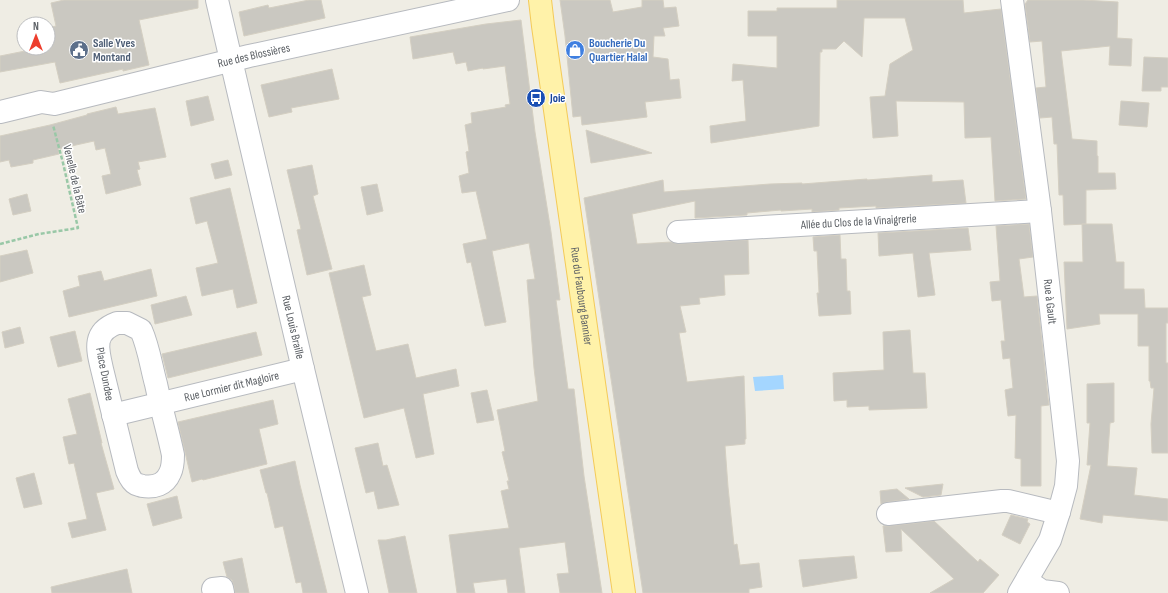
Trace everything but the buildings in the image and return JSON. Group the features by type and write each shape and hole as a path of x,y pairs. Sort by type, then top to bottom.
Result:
{"main road":[{"name":"Rue du Faubourg Bannier","path":"540,0 624,593"}],"street":[{"name":"Rue Louis Braille","path":"217,0 357,593"},
{"name":"Rue des Blossières","path":"0,112 41,102 54,104 231,60 508,0"},
{"name":"Rue à Gault","path":"1012,0 1040,211 1068,461 1066,486 1060,512 1050,540 1023,587"},
{"name":"Allée du Clos de la Vinaigrerie","path":"678,232 1040,211"},
{"name":"Place Dundee","path":"117,323 127,323 141,330 147,343 173,455 173,465 170,474 164,482 156,487 145,486 136,484 130,478 127,472 113,415 97,343 101,334 110,326 117,323"},
{"name":"Rue Lormier dit Magloire","path":"160,403 303,369"},
{"name":"Place Dundee","path":"113,415 160,403"},
{"path":"888,514 1002,501 1060,512"},
{"path":"1023,587 1058,593"}],"path":[{"name":"Venelle de la Bâte","path":"0,244 39,234 78,228 48,103"}],"water":[{"path":"783,375 784,389 755,391 753,377"}],"place":[{"name":"Salle Yves Montand","path":"79,50"},
{"name":"Boucherie Du Quartier Halal","path":"575,50"},
{"name":"Joie","path":"536,98"}]}
